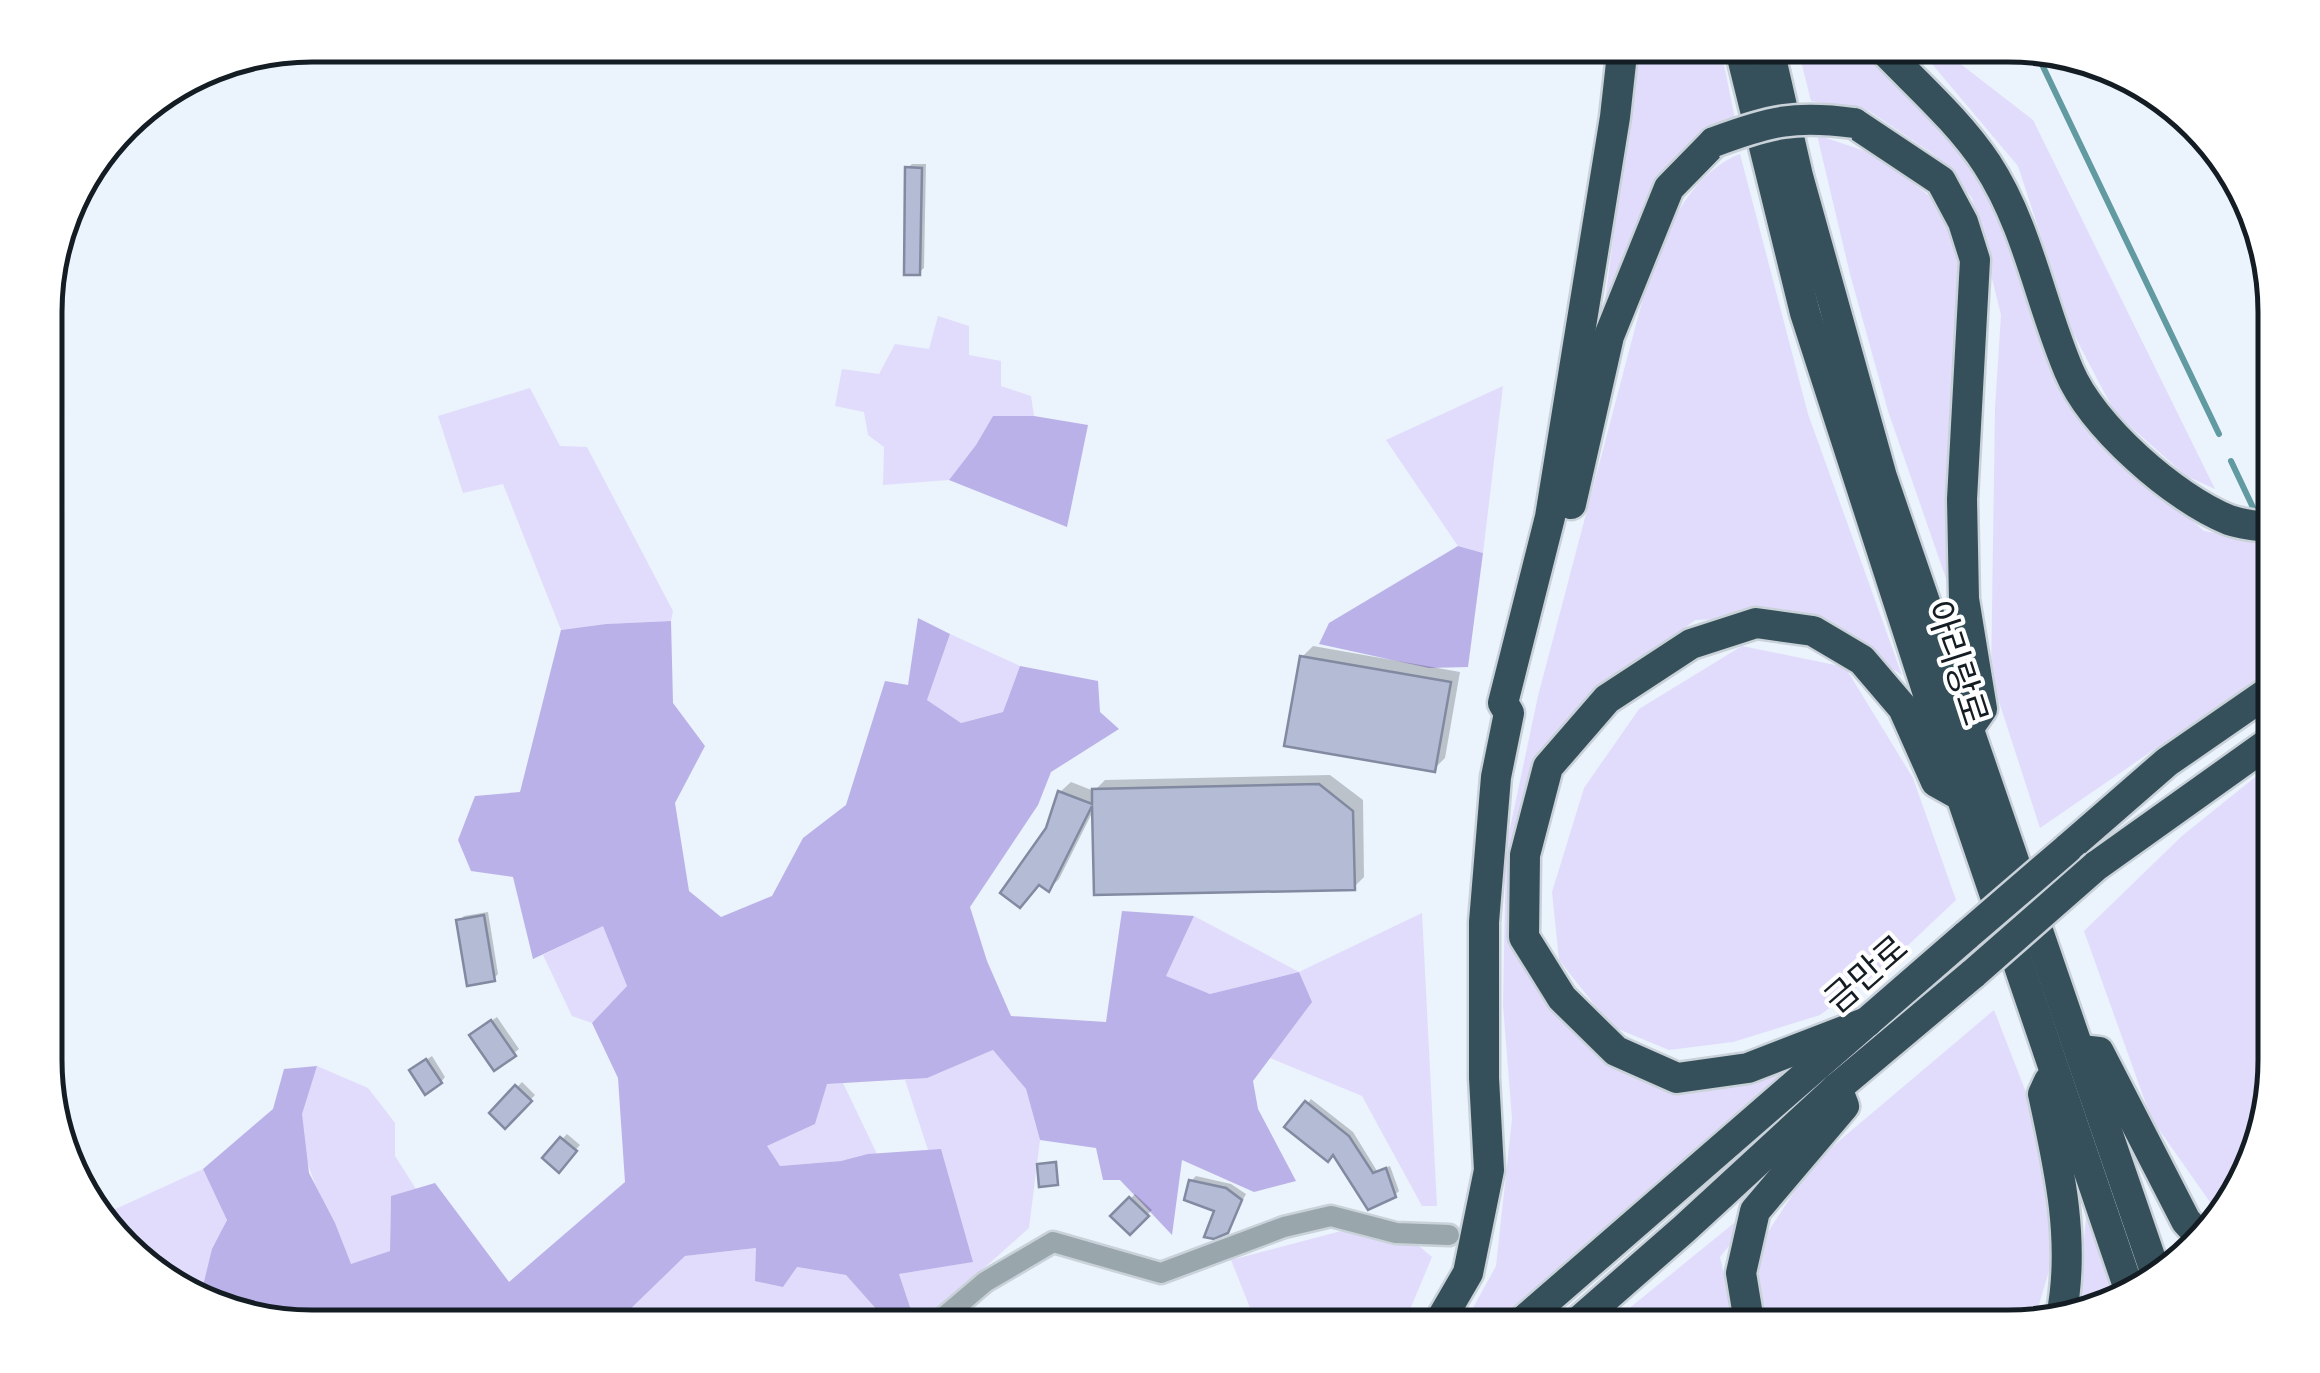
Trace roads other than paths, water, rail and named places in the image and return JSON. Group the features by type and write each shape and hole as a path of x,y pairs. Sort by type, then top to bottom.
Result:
{"highway":[{"path":"1509,713 1504,703 1550,517 1620,62"},
{"name":"아리랑로","path":"1743,62 1805,313 1961,796 2126,1280"},
{"name":"아리랑로","path":"1772,62 1798,176 1882,477 2152,1264"},
{"path":"1895,62 1988,165 2028,249 2070,374 2093,412 2122,446 2179,491 2230,520 2257,525"},
{"path":"1446,1310 1468,1273 1489,1170 1484,1078 1484,922 1496,777 1509,713 1518,704 1569,512 1608,336 1669,188 1714,142 1766,123 1809,117 1854,123 1942,182 1962,222 1975,260 1962,499 1964,598 1982,708 1968,729"},
{"path":"1868,1022 1748,1068 1677,1078 1616,1051 1562,998 1524,937 1525,855 1548,767 1607,699 1690,644 1756,622 1813,631 1862,660 1903,708 1936,782 1961,796"},
{"name":"금만로","path":"1536,1310 2166,762 2257,700"},
{"name":"금만로","path":"1592,1310 1837,1088 2096,866 2257,751"},
{"path":"2079,1049 2099,1052 2192,1228"},
{"path":"2054,1069 2044,1094 2064,1187 2063,1304"},
{"path":"1747,1310 1741,1273 1755,1211 1844,1106 1837,1088"}],"street":[{"path":"953,1310 985,1282 1053,1242 1161,1272 1284,1227 1332,1216 1396,1232 1449,1235"}],"waterway":[{"path":"2042,65 2219,434"},
{"path":"2231,461 2257,516"}]}
